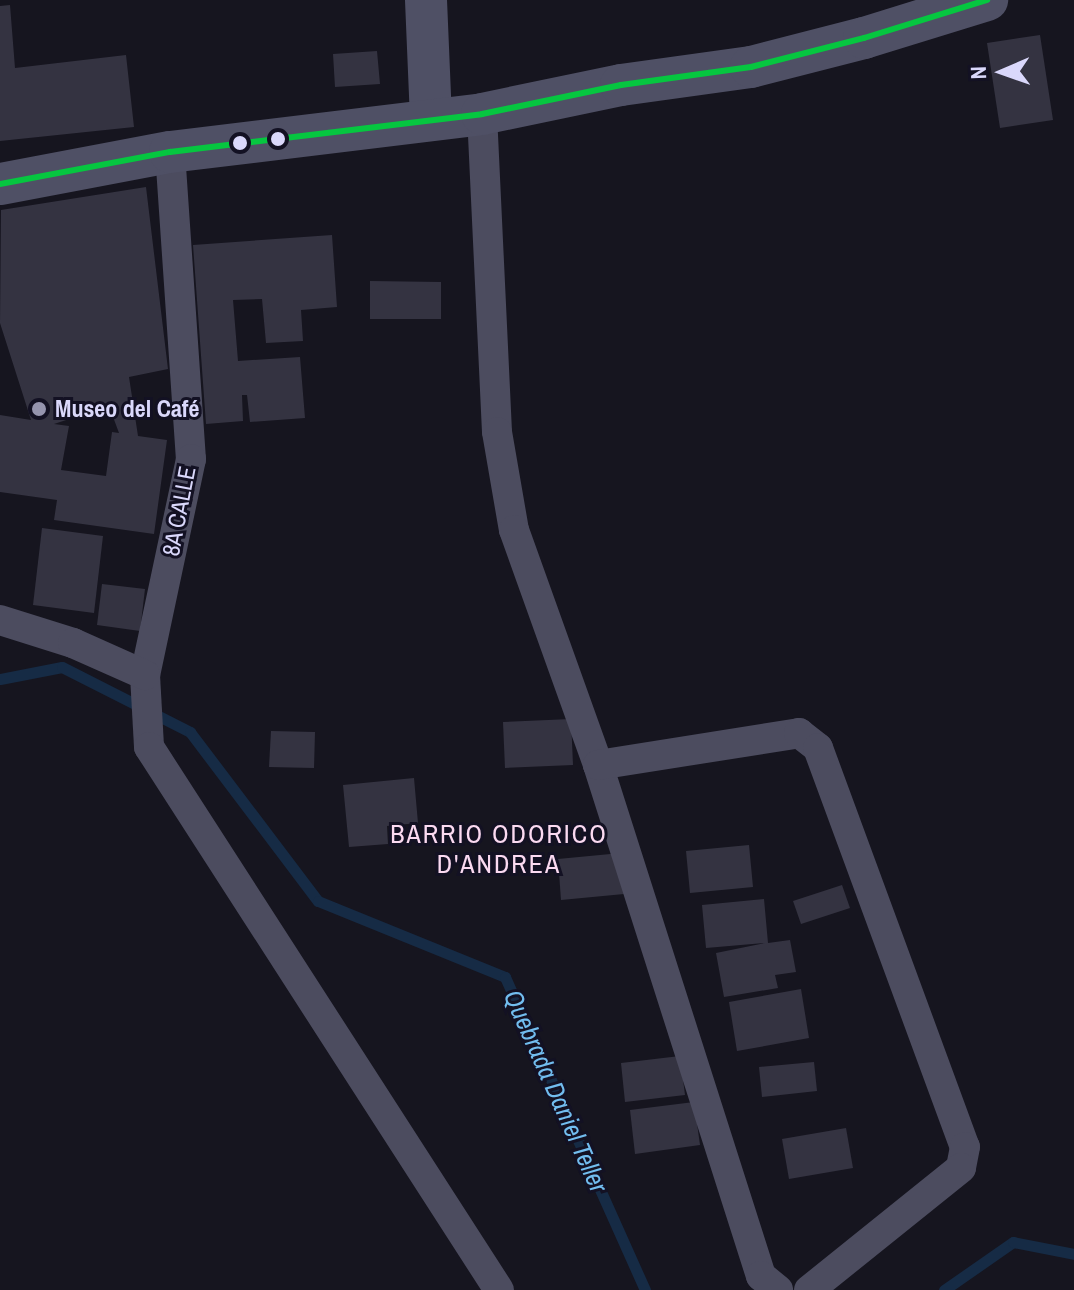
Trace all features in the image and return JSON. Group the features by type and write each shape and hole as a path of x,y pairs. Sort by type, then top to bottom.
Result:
{"main road":[{"path":"426,0 431,119"},
{"path":"0,184 170,152 482,114 621,85 751,67 987,0"}],"street":[{"path":"482,114 499,446 514,530 598,765 761,1276 778,1290"},
{"name":"8A CALLE","path":"170,152 191,459 145,675 149,747 499,1290"},
{"path":"0,620 73,643 145,675"},
{"path":"598,765 799,733 818,748 965,1147 961,1168 809,1290"}],"building":[{"path":"10,5 15,68 126,55 134,127 0,141 0,6"},
{"path":"1040,35 1053,120 1000,128 987,43"},
{"path":"377,51 380,84 335,87 333,54"},
{"path":"146,187 168,369 129,377 138,436 167,440 154,534 54,520 57,500 0,492 0,415 31,420 0,323 1,210","holes":["109,406 119,433 112,432 106,476 61,470 69,426 54,424"]},
{"path":"332,235 337,307 301,310 303,341 266,343 262,299 233,300 238,361 300,357 305,418 250,422 247,395 242,395 243,421 206,424 193,245"},
{"path":"370,281 441,282 441,319 370,319"},
{"path":"42,528 103,536 94,613 33,605"},
{"path":"102,584 145,589 140,631 97,625"},
{"path":"571,719 573,765 505,768 503,722"},
{"path":"271,731 315,732 314,768 269,767"},
{"path":"414,778 418,823 387,826 388,844 349,847 343,785"},
{"path":"749,845 753,887 690,893 686,851"},
{"path":"621,853 624,894 561,900 558,859"},
{"path":"842,885 850,908 801,924 793,901"},
{"path":"764,899 768,943 790,940 796,972 775,975 778,988 724,997 716,953 765,943 706,948 702,905"},
{"path":"801,989 809,1038 737,1051 729,1002"},
{"path":"680,1056 685,1095 625,1102 621,1063"},
{"path":"814,1062 817,1091 762,1097 759,1067"},
{"path":"694,1102 700,1145 635,1154 630,1110"},
{"path":"846,1128 853,1168 789,1179 782,1139"}],"waterway":[{"name":"Quebrada Daniel Teller","path":"0,679 62,667 190,732 318,901 505,977 645,1290"},
{"name":"Quebrada Daniel Teller","path":"944,1290 1013,1242 1074,1254"}],"transit line":[{"path":"0,184 170,152 482,114 621,85 751,67 864,38 987,0"}],"place":[{"name":"Museo del Café","path":"39,409"}],"district":[{"name":"BARRIO ODORICO D'ANDREA","path":"499,849"}]}
